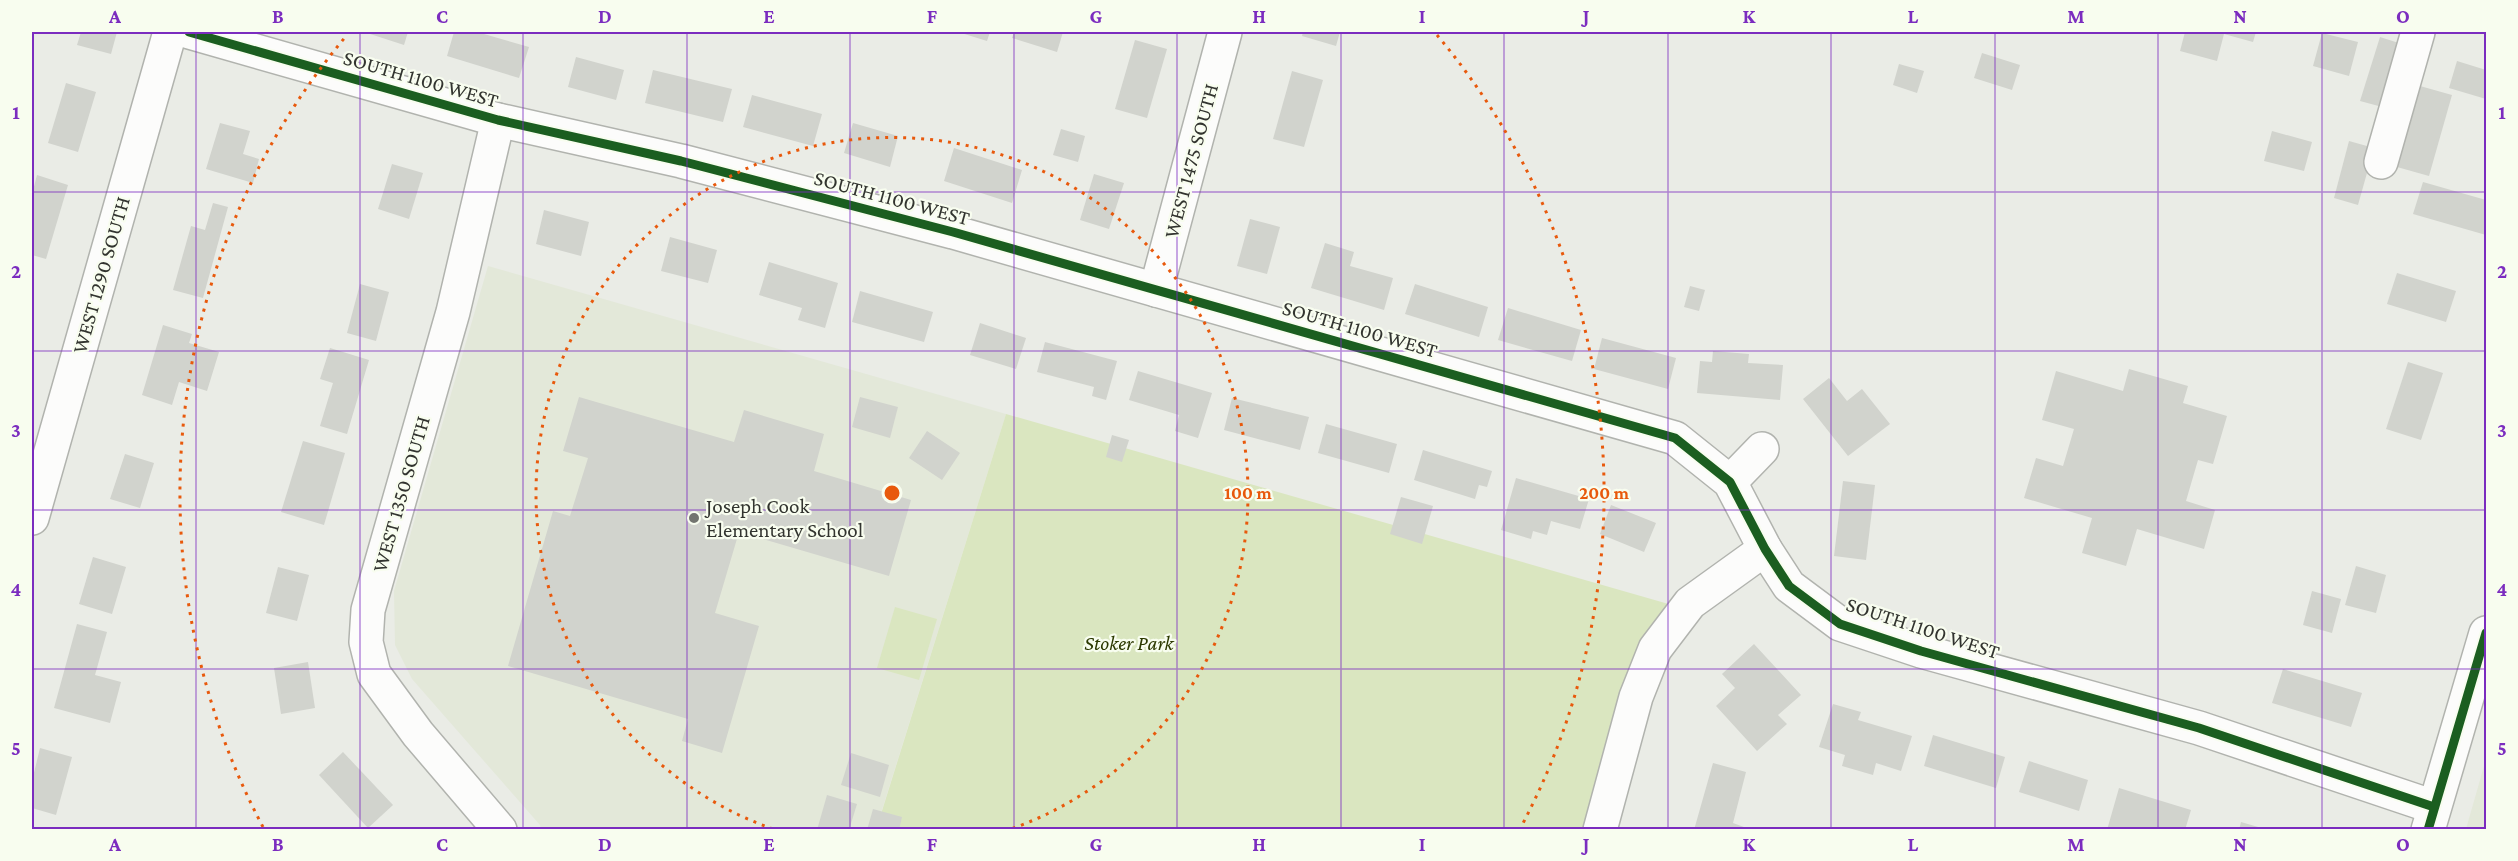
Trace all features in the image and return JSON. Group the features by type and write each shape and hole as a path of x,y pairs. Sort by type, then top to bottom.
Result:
{"street":[{"name":"WEST 1290 SOUTH","path":"32,518 170,32"},
{"name":"SOUTH 1100 WEST","path":"189,32 498,120 681,161 953,232 1675,438 1730,482 1765,549 1789,586 1839,624 1922,651 2199,728 2431,818"},
{"name":"WEST 1475 SOUTH","path":"1156,290 1226,32"},
{"path":"2380,162 2418,32"},
{"name":"WEST 1350 SOUTH","path":"498,120 453,312 368,610 366,642 374,674 418,734 500,830"},
{"path":"1730,482 1762,449"},
{"path":"1600,830 1636,697 1655,649 1690,603 1765,549"},
{"path":"2431,818 2487,633"}],"shaded area":[{"name":"Joseph Cook Elementary School","path":"488,266 1006,414 876,829 541,829 540,825 412,679 395,645 394,591"},
{"path":"2486,759 2486,829 2466,829"}],"green space":[{"name":"Stoker Park","path":"1006,414 1679,607 1606,829 876,830"},
{"path":"895,607 937,619 919,680 877,668"}],"building":[{"path":"81,32 117,32 111,54 77,45"},
{"path":"364,32 408,32 404,45"},
{"path":"454,32 477,32 529,47 519,78 447,56"},
{"path":"958,32 990,32 987,41"},
{"path":"1014,32 1063,32 1057,52 1012,38"},
{"path":"1303,32 1340,32 1336,46 1302,36"},
{"path":"2185,32 2256,32 2253,42 2224,34 2217,61 2180,51"},
{"path":"2322,33 2358,42 2349,76 2313,66"},
{"path":"2380,37 2405,45 2386,108 2360,101"},
{"path":"1135,40 1167,49 1147,118 1115,109"},
{"path":"1982,53 2020,65 2012,90 1974,78"},
{"path":"576,57 624,70 616,100 568,87"},
{"path":"2457,61 2486,70 2486,99 2449,88"},
{"path":"1899,64 1924,71 1917,93 1893,85"},
{"path":"653,70 732,89 723,122 645,103"},
{"path":"1292,71 1323,80 1304,147 1273,139"},
{"path":"66,83 96,92 78,152 48,143"},
{"path":"2420,86 2452,95 2429,176 2397,167"},
{"path":"752,95 822,114 813,146 743,127"},
{"path":"220,123 250,131 243,154 259,159 253,183 206,169"},
{"path":"853,123 898,136 890,167 844,153"},
{"path":"1061,129 1085,136 1078,162 1053,155"},
{"path":"2272,131 2312,142 2304,171 2264,161"},
{"path":"2349,141 2374,148 2358,205 2334,198"},
{"path":"954,148 1022,170 1012,203 944,181"},
{"path":"392,164 423,173 409,219 378,209"},
{"path":"1094,174 1124,183 1109,229 1080,220"},
{"path":"37,175 68,185 46,259 32,255 32,194"},
{"path":"2423,182 2486,200 2486,235 2413,214"},
{"path":"213,203 228,207 203,298 173,290 191,226 205,230"},
{"path":"544,210 589,222 581,256 536,244"},
{"path":"1250,219 1280,227 1267,274 1237,266"},
{"path":"670,237 717,250 708,283 661,271"},
{"path":"1325,243 1354,252 1350,266 1393,278 1384,310 1311,288"},
{"path":"769,262 838,283 825,328 798,320 802,308 759,295"},
{"path":"2397,273 2456,291 2446,322 2387,304"},
{"path":"360,284 389,292 376,341 347,333"},
{"path":"1415,284 1488,307 1479,337 1405,314"},
{"path":"1690,286 1705,290 1699,311 1684,307"},
{"path":"860,291 933,312 924,342 852,322"},
{"path":"1508,308 1581,330 1572,361 1498,340"},
{"path":"980,323 1026,338 1016,369 970,355"},
{"path":"163,325 192,334 189,343 219,352 207,391 179,382 172,405 142,395"},
{"path":"1602,338 1676,358 1668,389 1594,369"},
{"path":"1045,342 1117,361 1106,400 1092,396 1094,387 1037,372"},
{"path":"330,348 369,360 347,434 320,426 333,383 320,379"},
{"path":"1713,351 1749,354 1748,363 1783,365 1780,400 1697,393 1700,361 1712,362"},
{"path":"2408,362 2443,373 2421,440 2386,429"},
{"path":"2129,369 2188,386 2183,403 2227,416 2213,464 2198,460 2186,501 2215,510 2204,549 2137,529 2126,566 2082,553 2092,518 2024,498 2036,458 2063,466 2074,429 2042,420 2056,371 2123,391"},
{"path":"1138,371 1212,393 1198,438 1175,431 1179,415 1129,400"},
{"path":"1829,378 1847,401 1862,389 1890,424 1848,456 1803,399"},
{"path":"579,397 734,442 744,410 824,434 814,471 911,500 889,576 739,532 715,613 759,626 722,753 682,741 688,719 508,666 553,511 570,516 588,458 563,451"},
{"path":"860,397 898,407 890,438 852,427"},
{"path":"1232,398 1309,417 1300,450 1224,430"},
{"path":"1326,424 1397,444 1389,473 1318,453"},
{"path":"927,431 960,453 942,480 909,458"},
{"path":"1112,435 1129,440 1122,462 1106,457"},
{"path":"303,441 345,453 324,525 281,512"},
{"path":"1423,450 1492,471 1487,487 1479,485 1475,499 1414,480"},
{"path":"125,454 154,463 140,508 110,499"},
{"path":"1516,478 1589,499 1580,529 1551,521 1547,535 1533,531 1531,539 1501,530"},
{"path":"1843,481 1875,485 1866,560 1834,556"},
{"path":"1401,497 1433,506 1422,544 1390,534"},
{"path":"1611,505 1656,523 1644,552 1600,534"},
{"path":"93,557 126,567 112,614 79,604"},
{"path":"2356,566 2386,575 2376,613 2345,605"},
{"path":"278,567 309,575 297,621 266,613"},
{"path":"2312,591 2341,599 2332,633 2303,625"},
{"path":"77,624 107,632 95,675 121,682 110,723 54,708"},
{"path":"1754,644 1801,695 1778,715 1787,724 1757,751 1716,706 1735,688 1722,674"},
{"path":"308,662 315,708 281,714 274,668"},
{"path":"2283,669 2362,693 2351,727 2272,703"},
{"path":"1833,704 1861,712 1858,720 1912,736 1901,771 1876,763 1873,775 1842,766 1845,755 1819,747"},
{"path":"1933,735 2005,757 1996,788 1924,766"},
{"path":"40,748 72,757 56,815 32,808 32,781"},
{"path":"343,752 393,805 368,828 319,775"},
{"path":"851,753 889,765 880,797 841,785"},
{"path":"2029,761 2088,780 2079,811 2019,792"},
{"path":"1713,763 1746,772 1733,823 1752,830 1694,830"},
{"path":"2119,788 2191,810 2185,830 2107,830"},
{"path":"827,795 857,804 849,830 817,830"},
{"path":"873,809 902,817 899,830 867,830"},
{"path":"2241,822 2265,829 2265,830 2239,830"}],"cycle path":[{"path":"189,32 498,120 681,161 953,232 1675,438 1730,482 1765,549 1789,586 1840,624 1921,651 2199,728 2434,807"},
{"path":"2428,830 2486,633"}],"place":[{"name":"Joseph Cook Elementary School","path":"694,518"}]}
